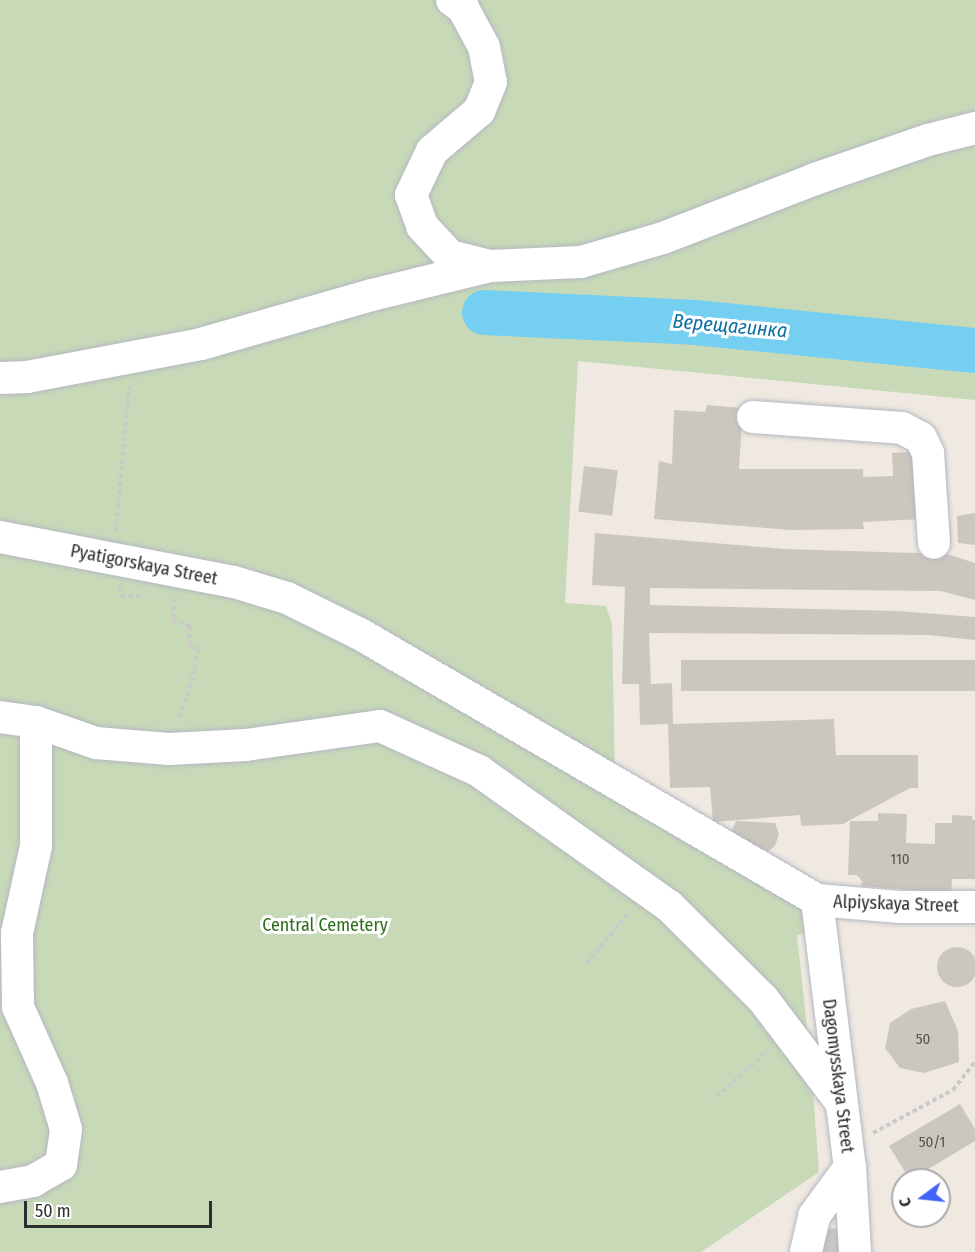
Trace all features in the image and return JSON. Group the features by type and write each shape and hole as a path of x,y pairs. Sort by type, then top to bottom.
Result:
{"street":[{"path":"452,0 463,8 484,47 491,82 479,111 432,151 411,195 422,226 450,256 490,266"},
{"path":"0,378 27,377 132,355 201,344 372,295 490,266 581,262 663,238 815,179 928,140 975,128"},
{"path":"753,417 902,428 921,438 928,453 934,543"},
{"name":"Pyatigorskaya Street","path":"0,537 234,582 287,598 360,634 817,900"},
{"path":"0,717 36,722 96,743 169,749 246,745 380,726 479,771 669,906 764,999 841,1102"},
{"path":"0,1187 33,1181 60,1165 66,1129 52,1083 18,1007 17,933 36,846 36,722"},
{"name":"Alpiyskaya Street","path":"817,900 900,907 975,907"},
{"name":"Dagomysskaya Street","path":"817,900 848,1154 855,1252"},
{"path":"806,1252 814,1216 848,1154"}],"path":[{"path":"116,535 132,355"},
{"path":"120,581 121,597 148,595"},
{"path":"167,596 176,598 172,620 190,626 189,646 198,649 195,670 169,749"},
{"path":"586,964 648,891"},
{"path":"717,1097 788,1032"},
{"path":"848,1154 874,1133 953,1090 975,1062"}],"green space":[{"name":"Central Cemetery","path":"0,0 975,0 975,400 578,361 565,603 606,606 612,624 615,777 832,927 797,935 811,1064 819,1172 701,1252 0,1252"}],"building":[{"path":"707,405 743,408 739,469 863,469 863,477 893,476 892,453 919,451 922,519 863,522 864,529 791,530 654,519 659,461 672,464 674,410 705,412"},
{"path":"584,466 618,470 612,516 578,512"},
{"path":"975,513 975,545 958,543 957,516"},
{"path":"595,533 785,549 947,554 975,563 975,600 941,591 650,588 650,605 898,611 975,617 975,640 928,635 649,633 651,684 672,683 673,724 834,719 836,755 918,755 918,788 910,788 843,824 801,826 800,815 713,822 710,787 670,788 668,724 640,725 639,684 622,684 625,587 592,585"},
{"path":"681,660 975,660 975,691 681,691"},
{"path":"878,813 907,814 906,843 935,844 935,823 952,823 952,815 972,816 972,820 975,820 975,879 952,879 951,893 861,886 862,881 857,875 848,875 850,821 878,821"},
{"path":"736,821 775,823 779,834 775,846 764,854 736,841 732,830"},
{"path":"957,947 971,953 977,967 971,981 957,987 943,981 937,967 943,953"},
{"path":"945,1001 958,1031 959,1062 924,1073 900,1068 885,1048 890,1023 911,1009"},
{"path":"960,1104 975,1129 975,1141 930,1168 903,1168 889,1146"},
{"path":"846,1228 847,1252 820,1252 819,1229"}],"waterway":[{"name":"Верещагинка","path":"484,312 694,322 975,350"}]}
